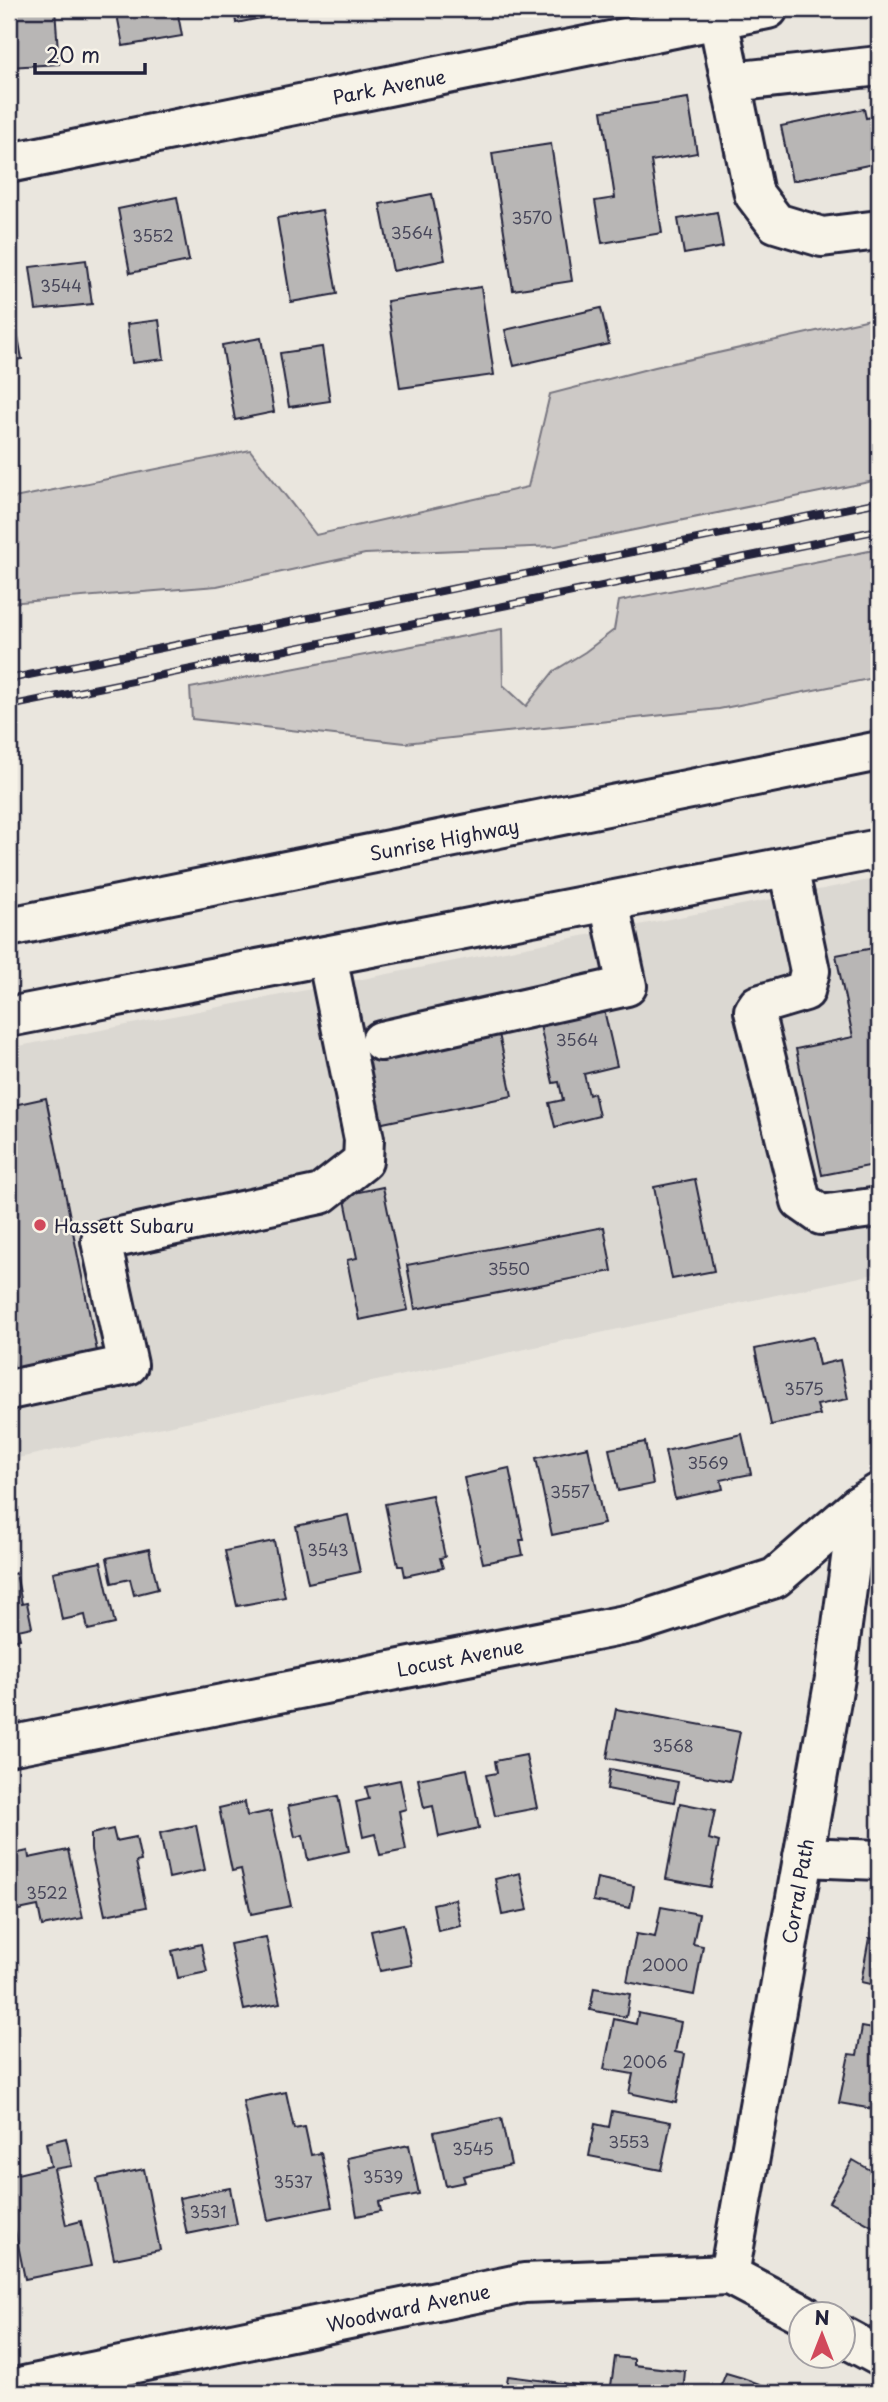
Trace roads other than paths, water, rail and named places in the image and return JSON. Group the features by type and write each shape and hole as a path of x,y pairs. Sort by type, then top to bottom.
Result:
{"main road":[{"name":"Park Avenue","path":"9,163 697,18 768,9"},
{"path":"697,18 731,82 754,194 776,223 822,237 879,230"},
{"path":"731,82 879,66"},
{"name":"Sunrise Highway","path":"9,927 879,751"},
{"path":"9,1017 879,849"},
{"path":"788,867 810,971 805,991 758,1004 754,1011 801,1201 821,1215 879,1207"},
{"path":"381,1041 628,986 609,902"},
{"path":"9,1390 128,1365 101,1241 321,1194 363,1161 364,1139 327,956"},
{"name":"Locust Avenue","path":"9,1746 635,1623 775,1578 869,1500"},
{"name":"Corral Path","path":"729,2275 869,1500"},
{"path":"803,1857 879,1860"},
{"path":"729,2275 786,2306"},
{"name":"Woodward Avenue","path":"9,2389 524,2283 729,2275"},
{"path":"856,2344 879,2356"}],"railway":[{"path":"9,679 879,502"},
{"path":"9,706 879,530"}],"place":[{"name":"Hassett Subaru","path":"40,1225"}]}
